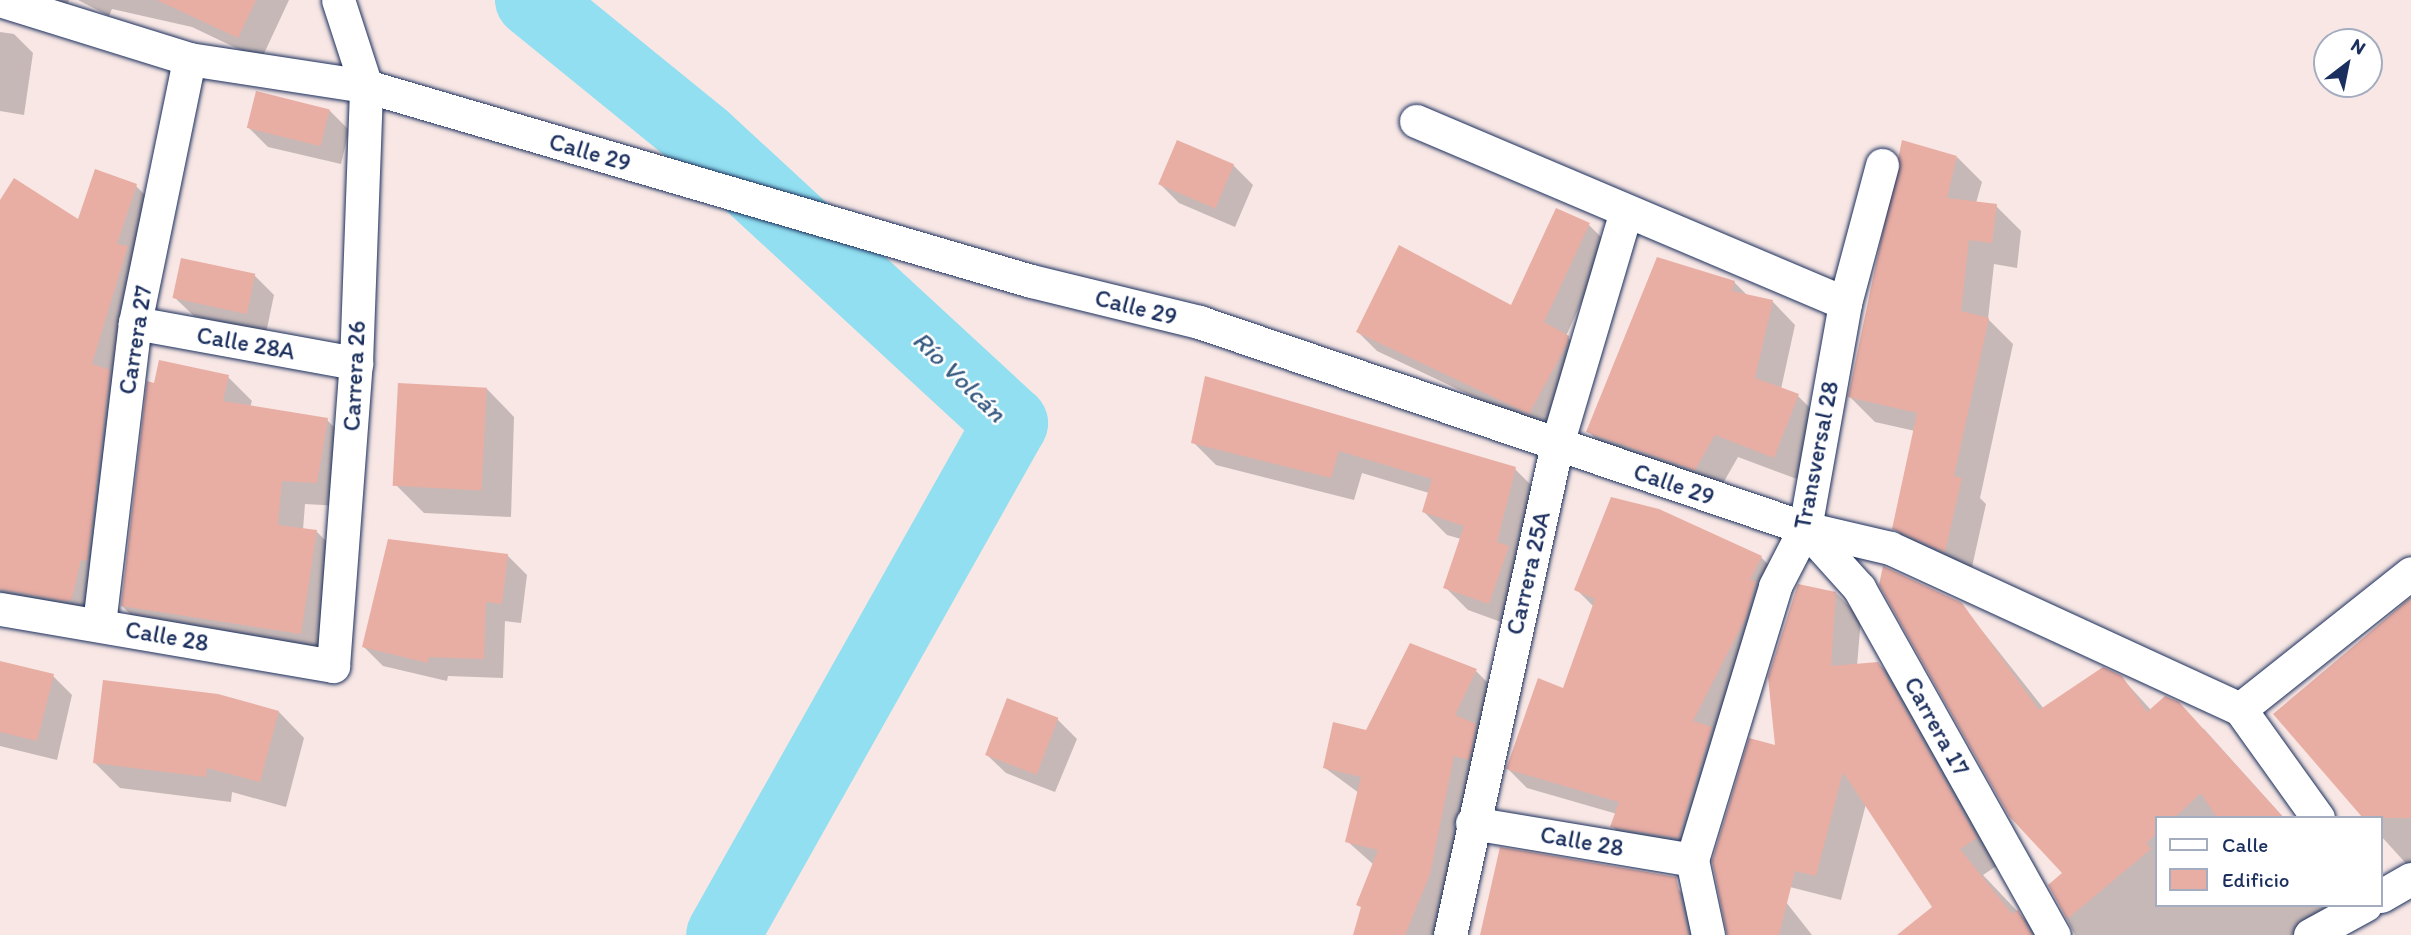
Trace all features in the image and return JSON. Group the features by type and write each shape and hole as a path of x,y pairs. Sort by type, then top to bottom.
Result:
{"street":[{"name":"Calle 29","path":"0,0 189,59 366,86 870,233 1199,323 1805,528 1890,548 2241,709"},
{"path":"338,0 366,86"},
{"name":"Carrera 27","path":"99,624 135,323 189,59"},
{"name":"Carrera 26","path":"333,666 356,363 366,86"},
{"path":"1416,121 1625,215 1845,303"},
{"name":"Transversal 28","path":"1692,860 1776,586 1805,528 1845,303 1882,165"},
{"name":"Carrera 25A","path":"1450,935 1472,823 1558,444 1625,215"},
{"name":"Calle 28A","path":"135,323 356,363"},
{"name":"Carrera 17","path":"1805,528 1859,588 2054,935"},
{"path":"2317,816 2241,709 2411,573"},
{"name":"Calle 28","path":"0,610 99,624 333,666"},
{"name":"Calle 28","path":"1472,823 1692,860"},
{"path":"1692,860 1708,935"},
{"path":"2383,895 2411,879"},
{"path":"2309,935 2361,907"}],"building":[{"path":"157,0 256,0 238,38"},
{"path":"256,91 330,109 321,146 247,128"},
{"path":"1177,140 1234,164 1215,208 1158,184"},
{"path":"1902,140 1957,156 1947,198 1997,204 1992,243 1969,240 1961,311 1989,318 1954,476 1962,478 1945,552 1892,529 1917,413 1848,397"},
{"path":"95,169 137,184 117,244 128,246 92,364 110,370 87,561 81,560 72,599 66,601 0,589 0,200 14,178 78,219"},
{"path":"1556,208 1590,223 1544,322 1569,336 1567,344 1529,414 1356,332 1399,245 1511,305"},
{"path":"1657,257 1735,281 1732,291 1773,300 1755,378 1799,394 1774,458 1715,435 1695,470 1586,432"},
{"path":"181,258 255,274 247,314 172,298"},
{"path":"159,360 229,375 223,401 328,418 317,483 282,481 278,525 317,530 301,634 121,606 147,381 154,383"},
{"path":"1205,376 1516,467 1497,542 1509,546 1489,604 1443,588 1464,526 1422,512 1432,479 1339,451 1331,478 1191,443"},
{"path":"398,383 487,388 481,491 393,486"},
{"path":"1611,497 1659,509 1762,556 1750,580 1756,581 1746,617 1693,721 1712,727 1678,838 1610,827 1619,802 1506,769 1538,678 1563,688 1595,599 1574,590"},
{"path":"388,539 508,554 502,604 486,602 484,659 429,657 428,663 362,647"},
{"path":"1883,566 1962,603 2039,710 2103,667 2122,676 2147,712 2165,696 2179,702 2282,816 2216,816 2201,793 2176,816 2156,816 2156,834 2146,843 2151,849 2067,919 2048,885 2062,873 2009,816 1879,585"},
{"path":"1798,584 1836,592 1831,666 1878,662 1977,838 1960,849 2012,914 2018,910 2032,935 1897,935 1932,907 1843,772 1816,876 1795,871 1779,935 1727,935 1712,861 1749,738 1775,745 1768,677"},
{"path":"2411,598 2411,818 2361,816 2273,714"},
{"path":"1410,643 1477,669 1455,715 1476,724 1469,760 1454,756 1430,874 1405,935 1353,935 1361,907 1356,905 1378,850 1345,842 1361,777 1323,768 1333,722 1366,730"},
{"path":"0,661 54,674 37,741 0,732"},
{"path":"103,680 218,694 279,711 260,782 207,768 206,777 93,763"},
{"path":"1007,698 1058,718 1036,775 985,755"},
{"path":"1500,847 1676,877 1688,935 1480,935"}],"waterway":[{"name":"Río Volcán","path":"532,0 703,139 1011,423 723,935"}]}
